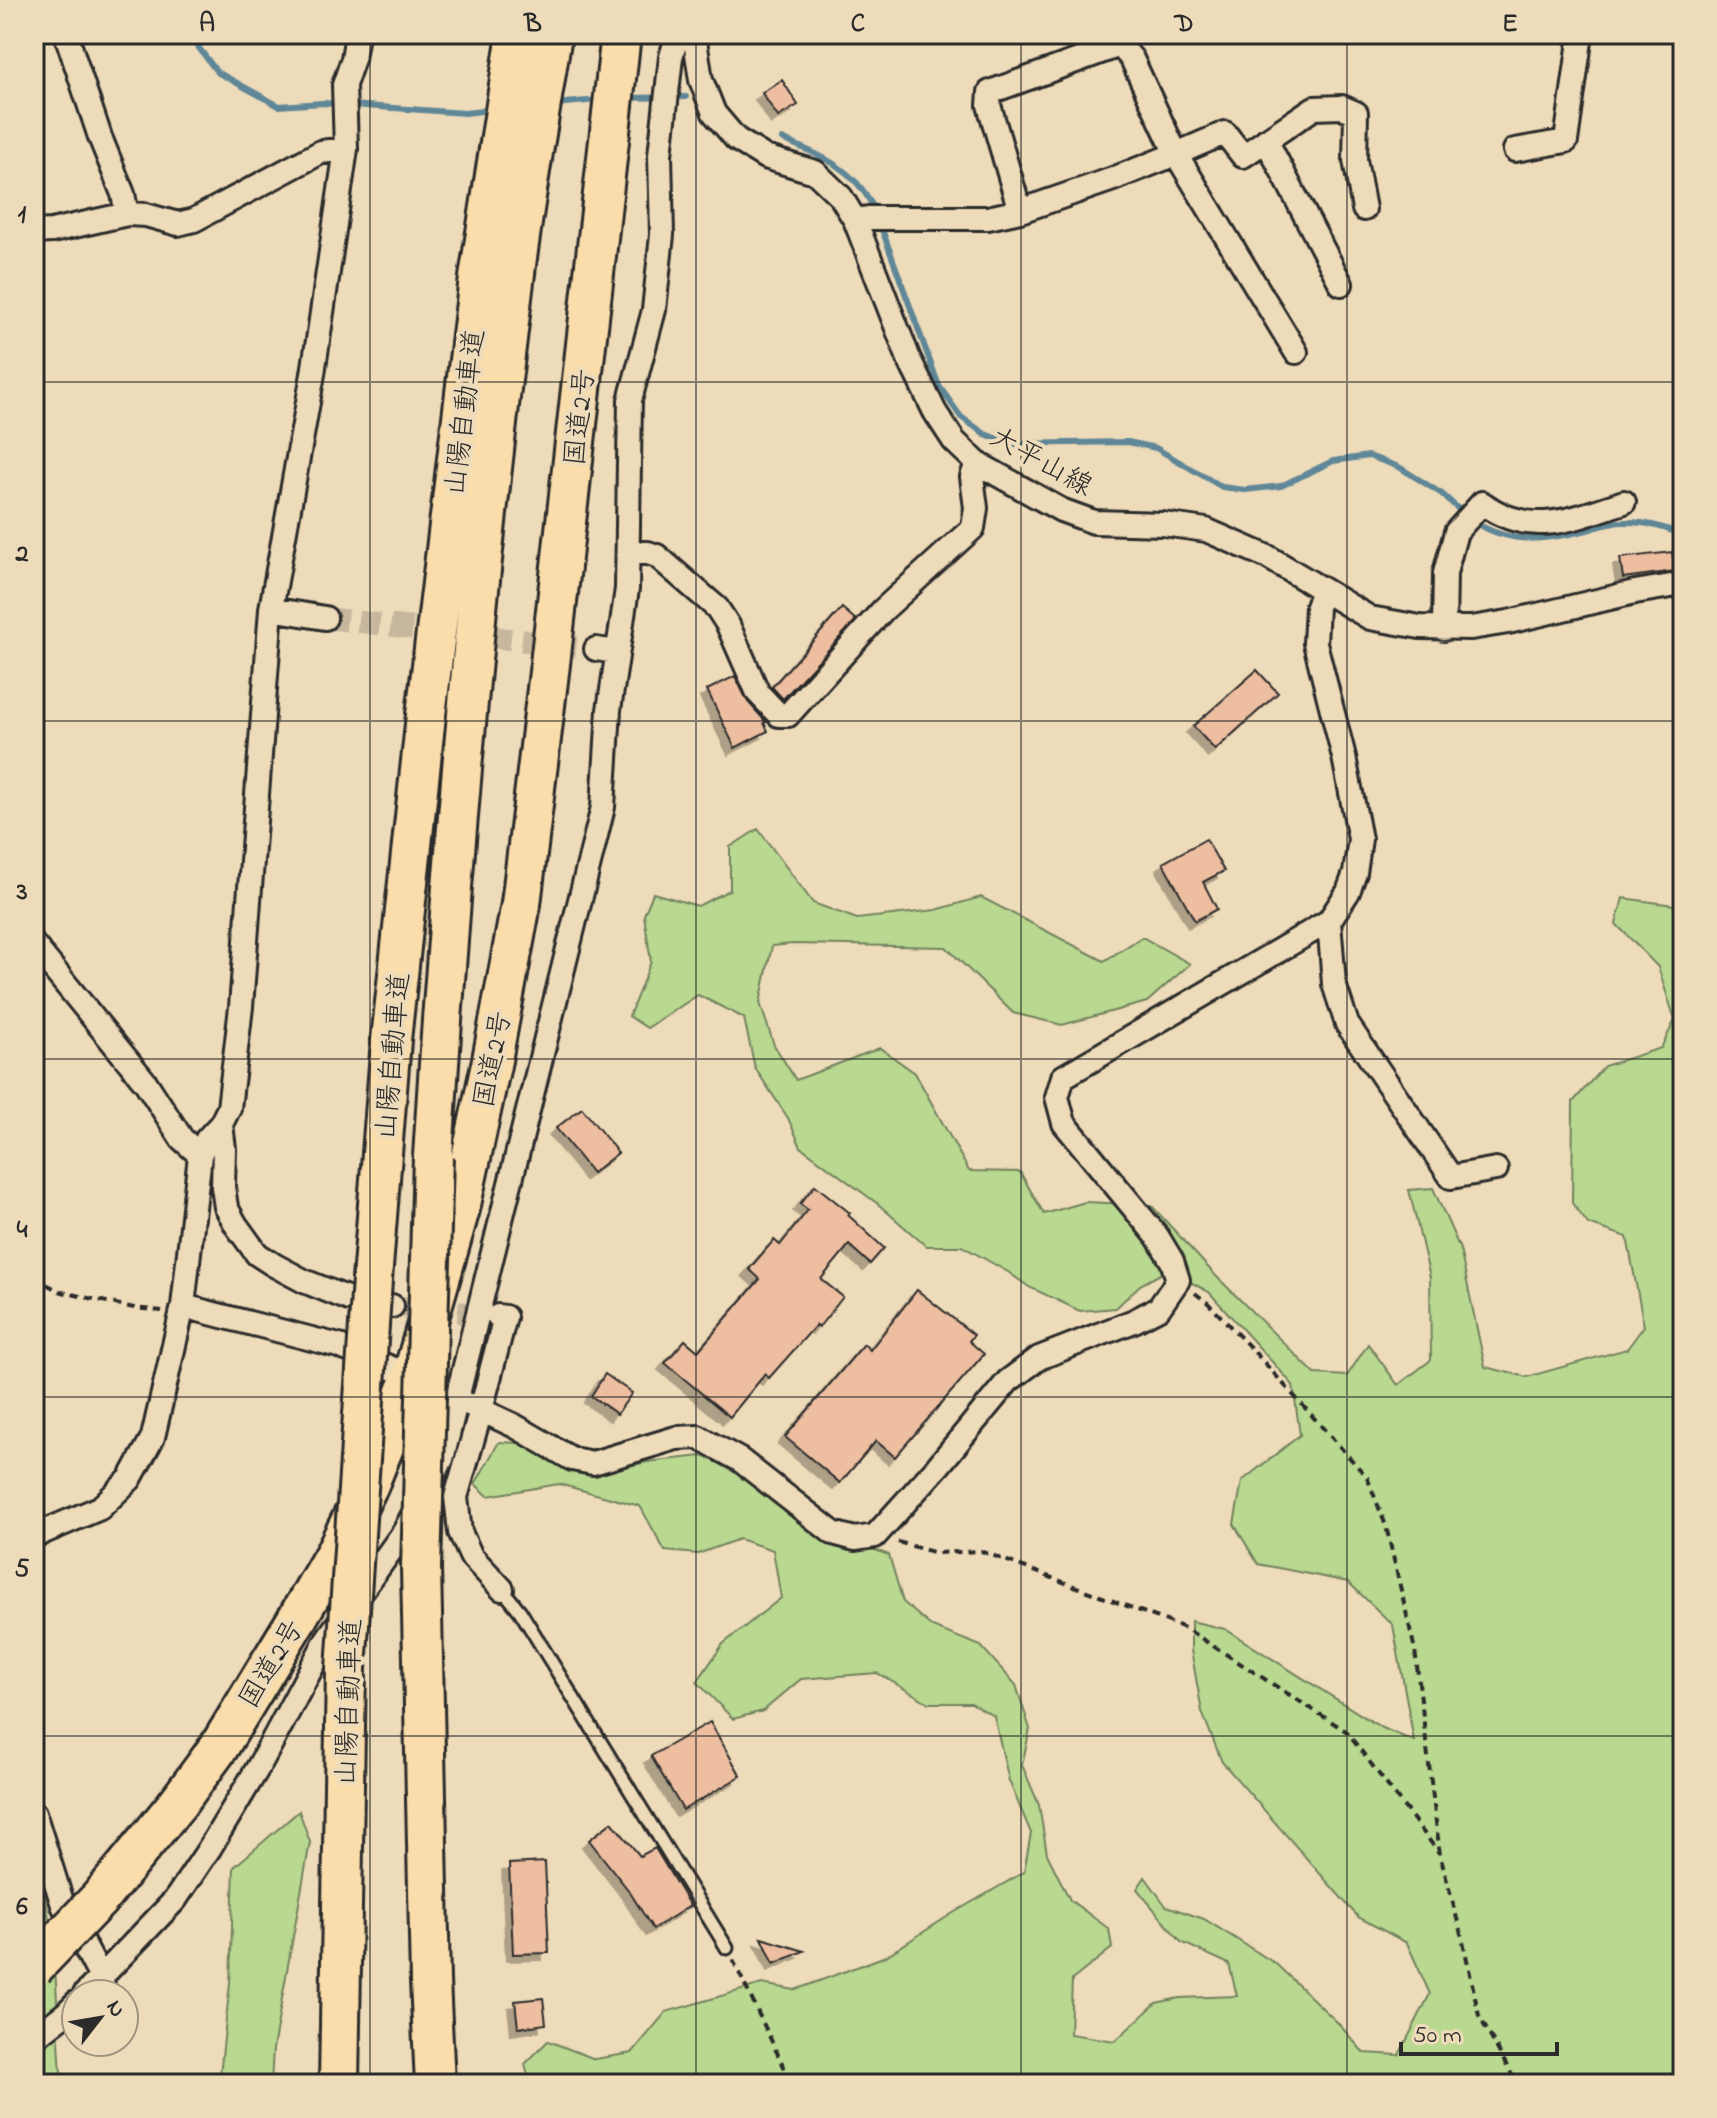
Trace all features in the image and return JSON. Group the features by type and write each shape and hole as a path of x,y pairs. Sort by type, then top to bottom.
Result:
{"highway":[{"name":"山陽自動車道","path":"435,2084 421,1568 433,1157 467,704 516,271 520,130 517,34"},
{"name":"山陽自動車道","path":"339,2084 346,1669 382,1293 391,1040 426,715 479,278 520,130 552,34"},
{"name":"国道2号","path":"34,1967 100,1898 219,1747 335,1553 369,1484 412,1377 460,1209 521,904 621,34"}],"street":[{"path":"66,34 100,137 123,194 127,214"},
{"path":"34,1536 100,1508 130,1479 153,1437 183,1309 200,1155 207,1139 221,1124 229,1108 241,1007 271,609 313,374 346,149 344,85 357,34"},
{"path":"107,1978 175,1900 209,1849 259,1766 327,1639 404,1532 442,1459 603,807 609,710 607,650 627,589 630,400 654,310 662,235 660,155 664,108 671,57 677,37 683,34"},
{"name":"大平山線","path":"694,34 701,80 714,113 736,139 765,157 815,172 870,219 909,359 935,412 954,441 977,463 1061,510 1094,522 1163,524 1206,530 1268,557 1370,618 1444,629 1508,622 1683,584"},
{"path":"1515,150 1566,141 1581,34"},
{"path":"1020,211 989,105 990,92 1120,45 1132,59 1176,154 1296,352"},
{"path":"870,219 988,218 1020,211 1113,179 1225,133 1243,156 1314,108 1342,107 1356,113 1355,160 1364,209"},
{"path":"1266,140 1341,284"},
{"path":"34,232 52,231 127,214 146,215 178,224 194,220 321,152 346,149"},
{"path":"628,553 657,556 717,608 728,625 758,693 779,715 788,715 883,610 973,528 976,508 972,477 977,463"},
{"path":"1444,629 1445,573 1456,532 1482,503 1499,516 1521,522 1556,523 1624,502"},
{"path":"183,1309 339,1346 458,1398 572,1459 593,1463 676,1438 698,1437 740,1460 833,1533 855,1539 875,1536 1008,1381 1039,1358 1159,1308 1178,1280 1172,1261 1157,1236 1064,1123 1057,1097 1063,1077 1329,921 1348,892 1355,873 1360,839 1344,757 1315,643 1317,607 1323,590"},
{"path":"271,609 325,618"},
{"path":"1329,921 1334,984 1347,1024 1363,1049 1451,1177 1496,1169"},
{"path":"34,945 146,1083 182,1139 200,1155"},
{"path":"221,1124 226,1207 257,1254 304,1281 349,1299 382,1293"},
{"path":"498,1316 505,1317 456,1497 460,1532 471,1556 502,1589"},
{"path":"34,1813 63,1905 83,1946 93,1978"},
{"path":"34,2038 60,2018"}],"lane":[{"path":"502,1589 520,1611 727,1948"}],"path":[{"path":"34,1278 62,1292 134,1308 183,1309"},
{"path":"1178,1280 1219,1314 1367,1477 1386,1526 1415,1650 1440,1855 1479,2016 1517,2084"},
{"path":"875,1536 936,1553 981,1551 1185,1628 1346,1731 1440,1855"},
{"path":"727,1948 792,2084"}],"green space":[{"path":"758,829 813,903 857,919 936,910 981,897 1104,961 1142,937 1190,964 1147,1002 1062,1025 1013,1013 946,947 793,944 772,946 760,1003 774,1045 796,1080 880,1048 915,1073 969,1171 1020,1172 1044,1214 1085,1202 1151,1205 1216,1276 1315,1374 1347,1376 1368,1344 1398,1385 1431,1360 1430,1277 1409,1190 1433,1188 1460,1249 1485,1367 1527,1377 1627,1349 1644,1326 1627,1237 1588,1224 1572,1203 1573,1102 1604,1066 1661,1048 1675,1020 1658,967 1616,924 1623,898 1683,908 1683,2084 530,2084 525,2064 548,2041 595,2059 632,2053 666,2012 762,1984 795,1990 886,1956 1024,1872 1031,1833 1009,1781 994,1716 971,1703 929,1703 877,1673 801,1679 763,1711 733,1719 697,1682 723,1644 781,1598 773,1550 739,1539 698,1554 665,1551 640,1506 559,1484 488,1496 475,1484 499,1442 520,1443 575,1472 702,1456 731,1466 861,1545 889,1555 903,1602 932,1627 981,1646 1016,1685 1030,1729 1022,1765 1039,1805 1047,1854 1070,1900 1109,1929 1112,1948 1072,1980 1070,2034 1115,2041 1156,2003 1179,1998 1237,1996 1229,1964 1181,1942 1137,1889 1145,1877 1166,1906 1204,1919 1276,1964 1338,2023 1364,2053 1399,2055 1430,1994 1407,1943 1358,1917 1222,1762 1202,1712 1191,1650 1191,1621 1225,1629 1382,1728 1414,1741 1393,1625 1348,1582 1258,1564 1234,1524 1242,1481 1300,1435 1293,1385 1209,1292 1168,1270 1140,1285 1116,1308 1080,1311 1029,1287 962,1246 926,1246 878,1204 801,1147 788,1118 755,1068 744,1018 698,995 647,1028 629,1016 651,962 644,915 653,893 698,906 730,890 730,847"},
{"path":"299,1811 310,1842 273,2049 271,2084 219,2084 230,1983 234,1867"},
{"path":"34,1858 52,1941 62,2084 34,2084"}],"building":[{"path":"782,80 798,105 778,117 762,93"},
{"path":"1672,552 1675,571 1623,578 1620,558"},
{"path":"842,608 856,620 783,699 772,687"},
{"path":"1257,670 1278,693 1215,750 1193,726"},
{"path":"735,676 748,702 766,722 768,731 735,748 707,690"},
{"path":"1206,839 1224,871 1203,882 1217,909 1195,921 1163,863"},
{"path":"582,1108 618,1153 592,1173 556,1128"},
{"path":"815,1185 850,1213 848,1215 884,1248 870,1264 849,1245 821,1279 843,1297 819,1327 816,1325 769,1378 765,1374 730,1417 665,1363 685,1340 698,1351 760,1279 749,1269 774,1240 780,1245 808,1210 800,1204"},
{"path":"917,1290 974,1335 969,1341 984,1354 895,1457 876,1441 840,1483 785,1437 864,1344 870,1350"},
{"path":"605,1374 632,1393 617,1414 591,1396"},
{"path":"710,1722 741,1776 683,1810 651,1756"},
{"path":"612,1822 640,1856 655,1848 690,1906 653,1929 629,1891 589,1840"},
{"path":"545,1862 549,1953 513,1954 509,1864"},
{"path":"762,1938 804,1951 774,1964"},
{"path":"543,1998 546,2024 518,2028 515,2001"}],"waterway":[{"path":"194,34 199,48 217,72 279,106 340,104"},
{"path":"626,98 686,97"},
{"path":"554,104 599,100"},
{"path":"351,105 465,113 491,110"},
{"path":"782,139 838,166 860,186 876,214"},
{"path":"880,224 939,386 961,417 985,434 1011,444 1128,442 1156,448 1222,487 1245,490 1281,486 1333,461 1369,456 1399,467 1442,494 1465,515"},
{"path":"1474,522 1502,535 1529,539 1623,522 1654,525 1683,535"}],"tunnel":[{"path":"325,618 596,649"},
{"path":"392,1306 497,1316"}]}
